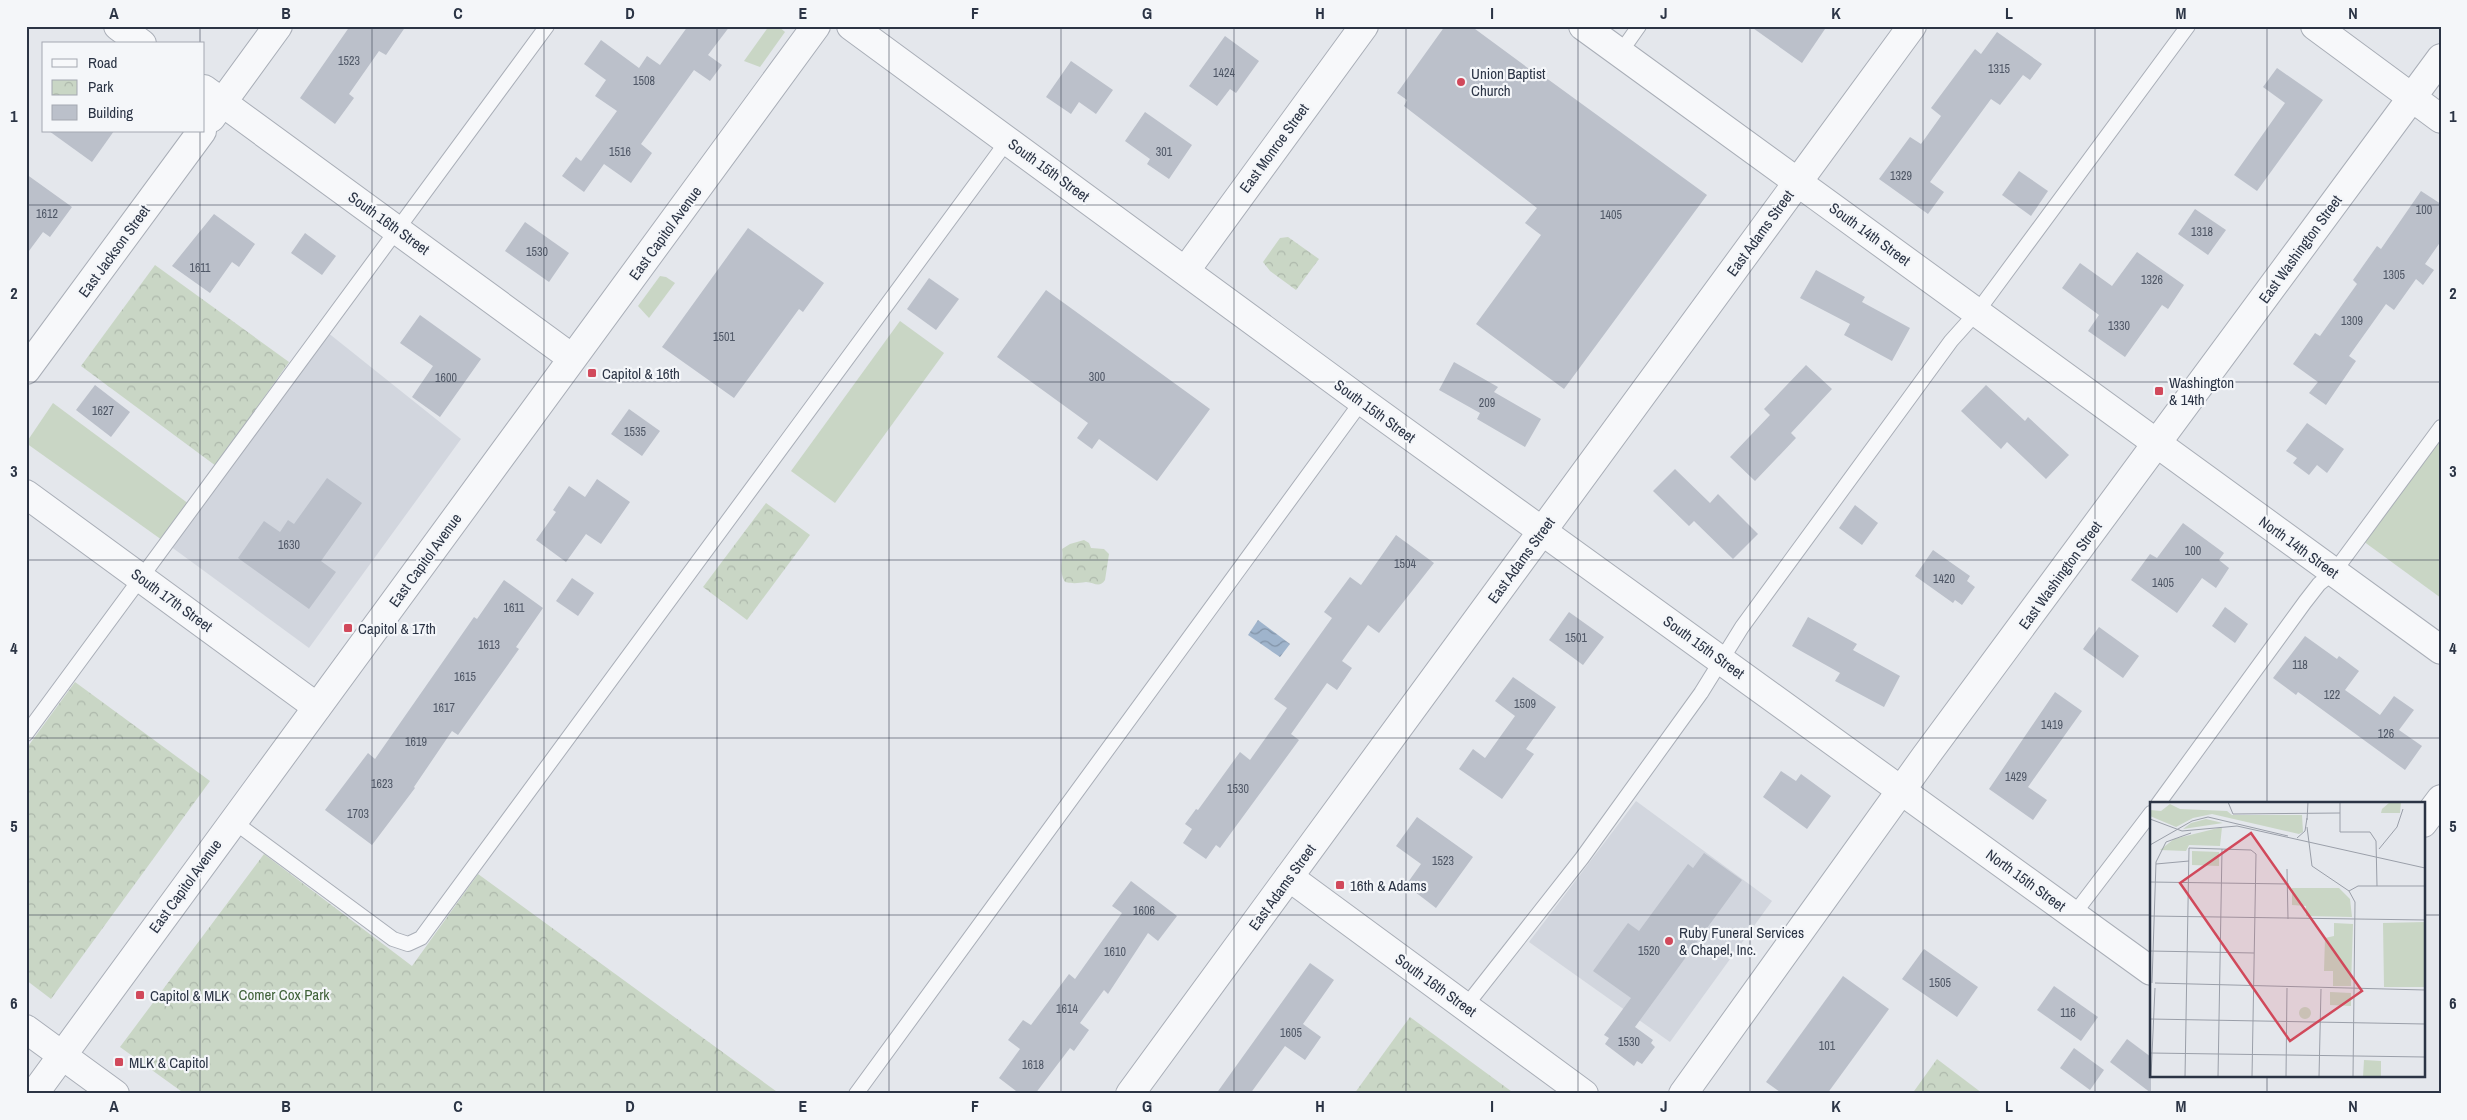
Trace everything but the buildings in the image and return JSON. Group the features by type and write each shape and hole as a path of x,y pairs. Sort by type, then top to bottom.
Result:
{"street":[{"path":"118,26 139,42"},
{"name":"East Jackson Street","path":"205,123 213,96 278,26"},
{"name":"East Capitol Avenue","path":"34,1094 816,26"},
{"name":"South 15th Street","path":"851,26 1186,270 1362,402 1902,790"},
{"name":"East Monroe Street","path":"1186,270 1364,26"},
{"name":"South 14th Street","path":"1583,26 2157,443"},
{"name":"East Adams Street","path":"1130,1094 1912,26"},
{"path":"2315,26 2441,119"},
{"name":"East Washington Street","path":"1683,1094 1902,790 2441,58"},
{"name":"South 16th Street","path":"213,96 572,358"},
{"name":"East Jackson Street","path":"26,370 202,132"},
{"name":"North 14th Street","path":"2157,443 2441,650"},
{"name":"South 17th Street","path":"26,494 317,708"},
{"name":"North 15th Street","path":"1902,790 2150,970"},
{"path":"2424,822 2441,800"},
{"name":"South 16th Street","path":"1289,877 1584,1094"},
{"path":"26,1029 115,1094"}],"lane":[{"path":"26,734 548,26"},
{"path":"1620,53 1639,26"},
{"path":"1465,1006 1582,858 1722,660 1742,627 1951,341 1977,312 2188,26"},
{"path":"233,821 393,939 408,944 421,938 1008,140"},
{"path":"856,1094 1362,402"},
{"path":"2159,802 2314,590 2334,572 2441,427"},
{"path":"2074,914 2150,814"}],"shaded area":[{"path":"327,332 461,439 309,648 170,546"},
{"path":"1636,801 1772,901 1670,1042 1529,942"}],"green space":[{"path":"769,26 778,26 785,32 760,67 744,61"},
{"path":"1288,237 1319,259 1296,290 1270,271 1263,262 1280,238"},
{"path":"155,265 289,362 216,466 81,366"},
{"path":"660,276 666,277 675,283 649,318 638,306"},
{"path":"900,321 944,353 835,503 791,471"},
{"path":"53,403 189,504 162,540 26,443"},
{"path":"2441,439 2441,598 2363,541"},
{"path":"766,503 810,535 747,620 703,587"},
{"path":"1084,540 1089,543 1091,548 1104,549 1109,554 1105,580 1101,584 1086,582 1068,583 1063,578 1062,549 1070,544"},
{"path":"75,682 210,781 51,999 26,980 26,749"},
{"name":"Comer Cox Park","path":"264,854 412,966 478,874 780,1094 185,1094 120,1047"},
{"path":"1410,1017 1515,1094 1354,1094"},
{"path":"1937,1059 1982,1093 1912,1094"}],"water":[{"path":"1258,620 1290,644 1280,657 1248,635"}],"place":[{"name":"Union Baptist Church","path":"1461,82"},
{"name":"Capitol & 16th","path":"592,373"},
{"name":"Washington & 14th","path":"2159,391"},
{"name":"Capitol & 17th","path":"348,628"},
{"name":"16th & Adams","path":"1340,885"},
{"name":"Ruby Funeral Services & Chapel, Inc.","path":"1669,941"},
{"name":"Capitol & MLK","path":"140,995"},
{"name":"MLK & Capitol","path":"119,1062"}]}
